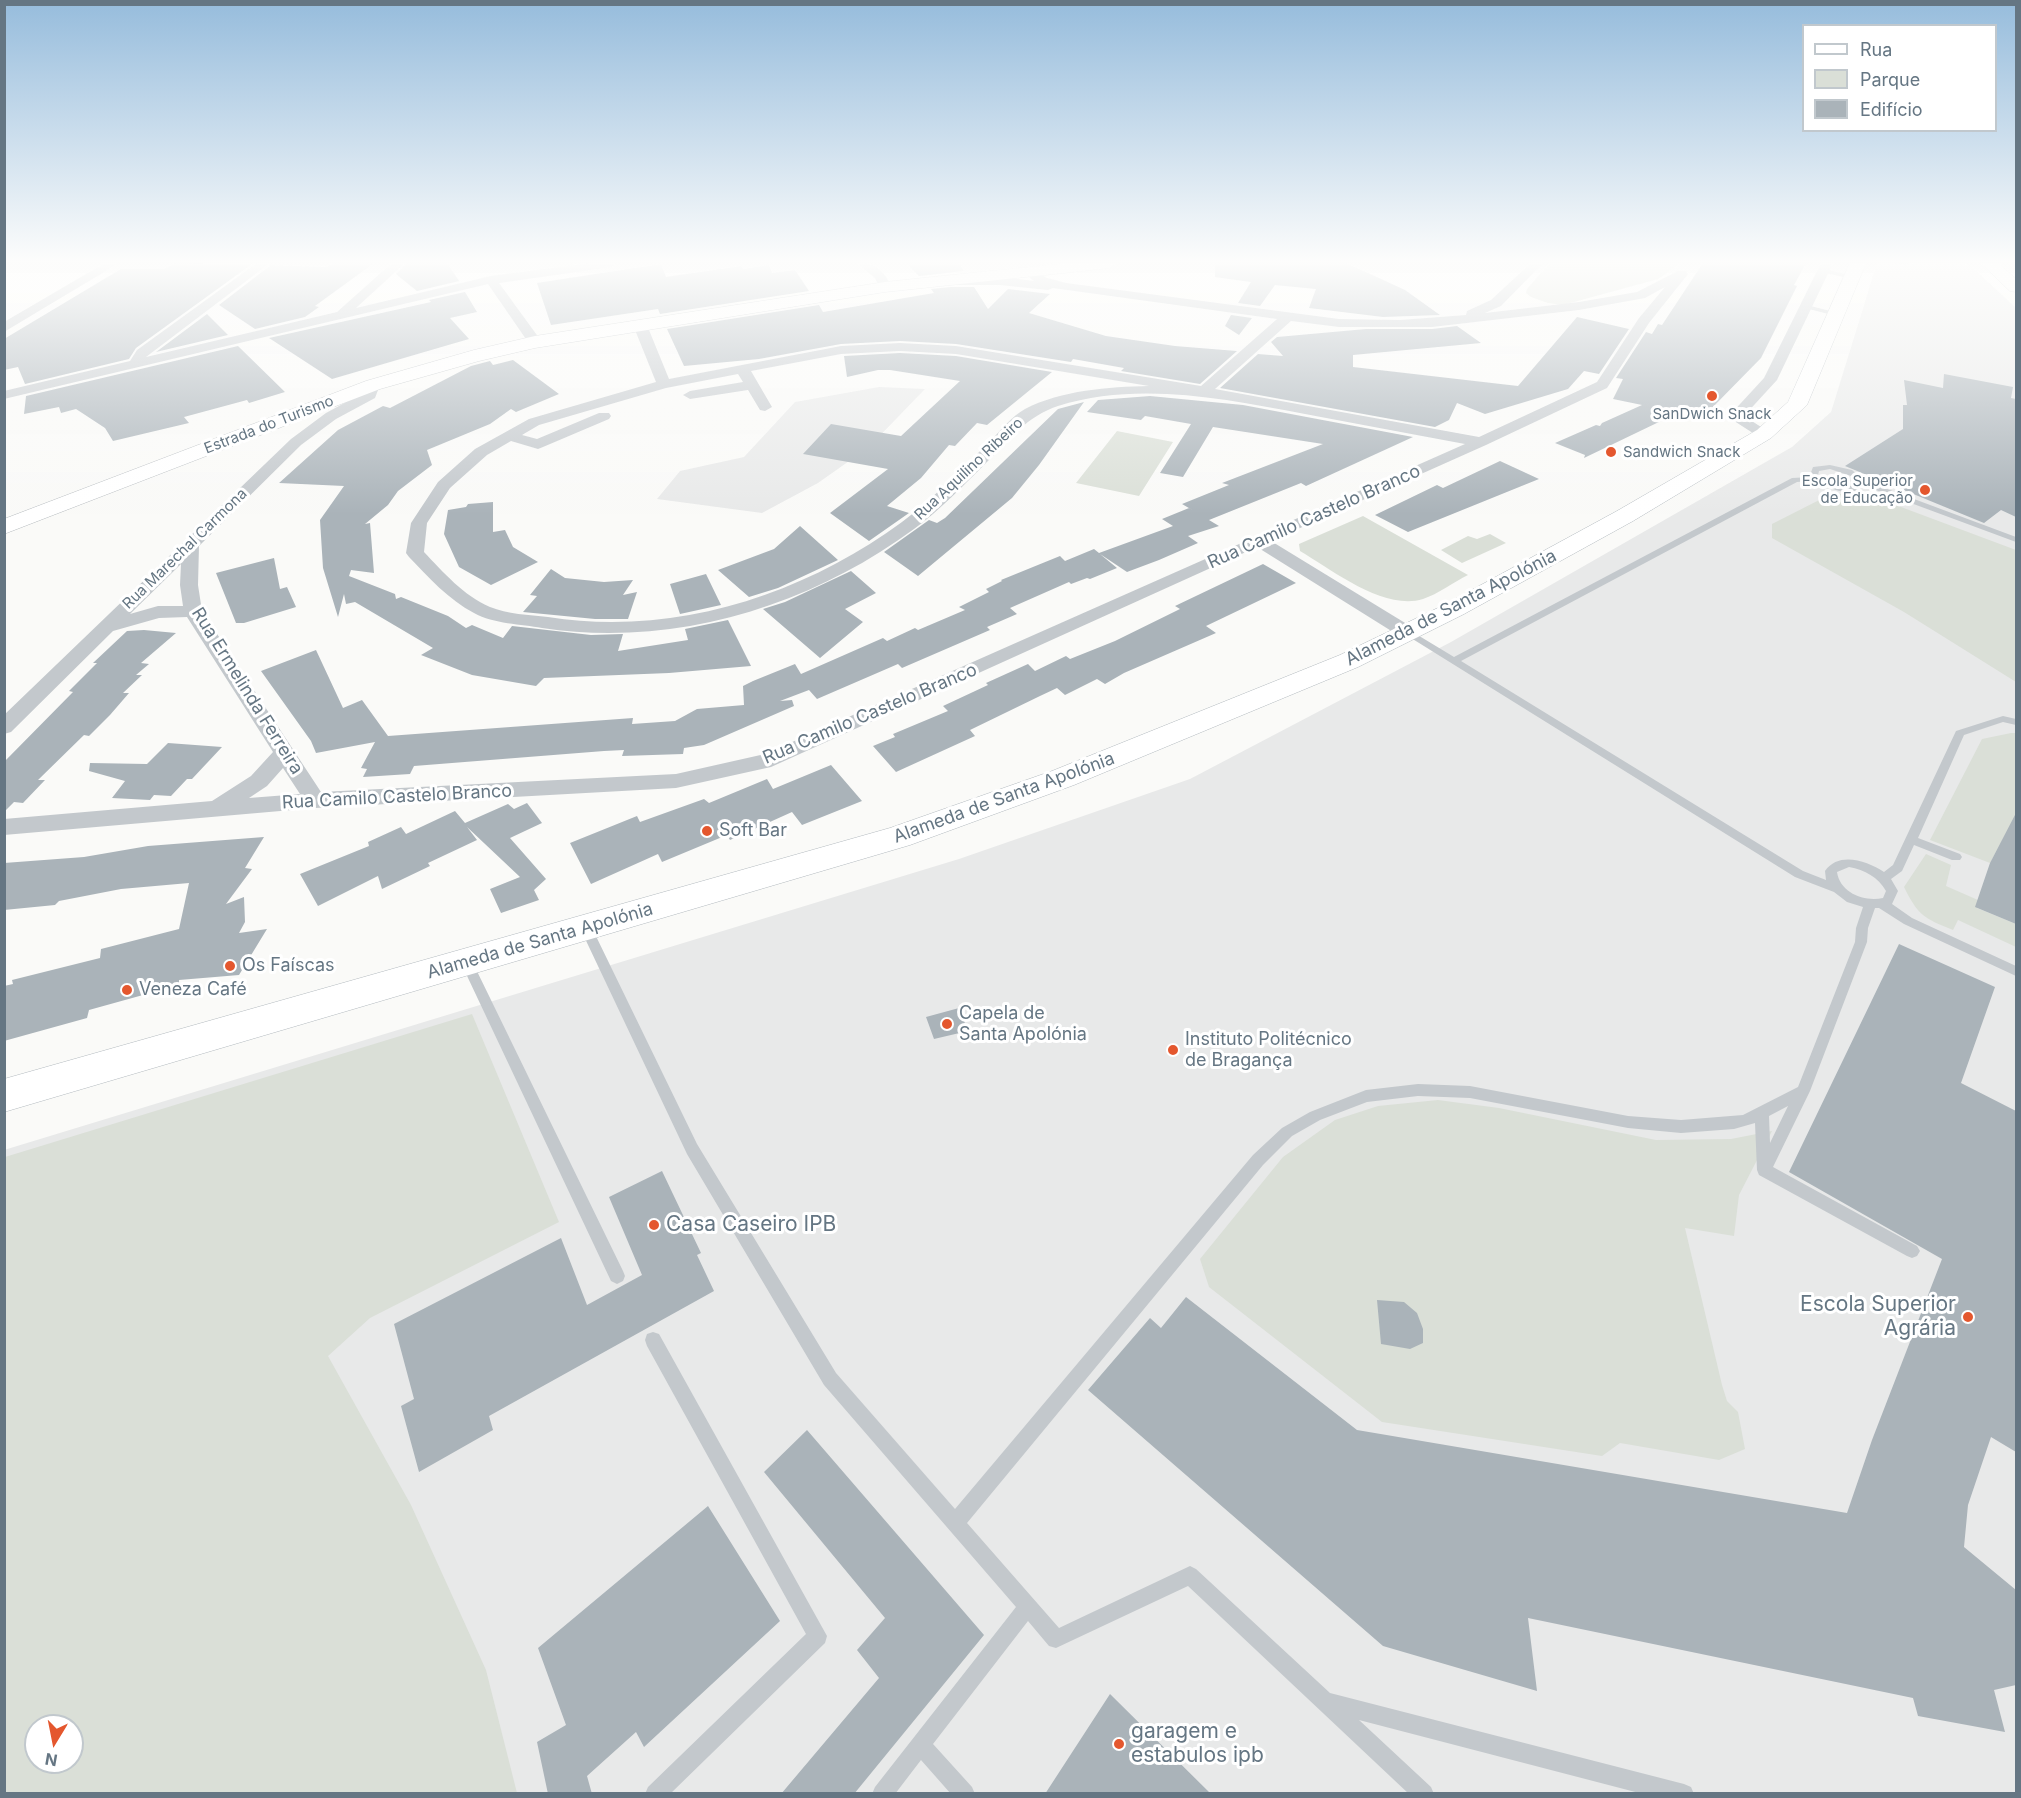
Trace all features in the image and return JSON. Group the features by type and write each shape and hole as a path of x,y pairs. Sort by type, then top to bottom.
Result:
{"street":[{"path":"136,363 142,353 150,347"},
{"path":"4,395 204,347"},
{"name":"Estrada do Turismo","path":"4,527 373,385 514,347"},
{"path":"648,347 667,394"},
{"path":"667,394 743,368 842,350 900,347 956,350 1204,391 1482,442"},
{"path":"1204,391 1253,347"},
{"name":"Rua Camilo Castelo Branco","path":"4,827 315,800 676,781 771,760 1258,540 1482,442 1602,385 1618,347"},
{"path":"1764,434 1736,417 1770,380 1787,347"},
{"name":"Alameda de Santa Apolónia","path":"4,1096 899,837 1063,778 1349,662 1408,633 1625,516 1764,434 1797,405 1822,347"},
{"path":"743,368 765,407"},
{"name":"Rua Marechal Carmona","path":"4,727 296,442 331,416 370,395 373,385"},
{"path":"667,394 753,385"},
{"name":"Rua Aquilino Ribeiro","path":"667,394 534,422 481,452 444,484 419,523 415,553 444,584 481,610 546,624 620,630 670,626 716,615 790,592 856,562 916,519 942,497 1027,414 1039,408 1056,402 1127,390 1204,391"},
{"path":"266,425 288,431 296,442"},
{"path":"1396,427 1416,440 1426,456 1426,467"},
{"path":"1258,540 1408,633"},
{"name":"Rua Ermelinda Ferreira","path":"191,542 189,585 193,611 315,800"},
{"path":"105,628 158,612 193,611"},
{"path":"216,809 259,781 285,753"}],"lane":[{"path":"1817,479 1814,472 1816,469 1830,467 1854,474 1862,482 2016,540"},
{"path":"1454,661 1795,480 1817,479 1829,486 1846,489 1858,488 1862,482"},
{"path":"1408,633 1799,874 1838,889 1855,900 1876,904 2016,971"},
{"path":"1884,878 1898,868 1960,733 2003,719 2016,722"},
{"path":"1912,840 1956,857"},
{"path":"1764,1170 1803,1091 1861,942 1862,928 1876,904 1888,901 1892,891 1884,878 1868,868 1849,863 1841,864 1831,871 1833,882 1838,889"},
{"path":"586,928 692,1149 830,1379 1056,1639 1190,1575 1424,1794"},
{"path":"466,961 617,1276"},
{"path":"956,1522 1258,1160 1287,1132 1331,1108 1364,1096 1443,1089 1501,1096 1640,1125 1694,1127 1736,1123 1803,1091"},
{"path":"1762,1112 1764,1170"},
{"path":"1764,1170 1912,1251"},
{"path":"653,1340 818,1636 655,1794"},
{"path":"882,1794 1028,1606"},
{"path":"1327,1701 1684,1794"},
{"path":"920,1745 965,1794"}],"shaded area":[{"name":"Instituto Politécnico de Bragança","path":"1851,347 2016,347 2016,1793 5,1793 4,1150 959,859 1190,779 1451,642 1792,447 1831,412"},
{"path":"879,387 925,389 869,447 818,483 762,513 657,499 680,471 744,457 795,402"}],"green space":[{"path":"1117,431 1173,442 1139,496 1076,483"},
{"path":"1833,493 1885,501 2016,550 2016,682 1904,612 1772,538 1772,524"},
{"path":"1363,516 1468,575 1423,599 1408,601 1392,599 1359,587 1300,551 1299,544"},
{"path":"1490,534 1506,543 1462,563 1441,550 1468,536 1477,539"},
{"path":"2016,733 2016,821 2013,820 1990,863 1930,840 1982,739"},
{"path":"1926,854 1951,865 1946,886 1978,900 1977,908 2016,924 2016,947 1958,920 1953,930 1928,919 1918,910 1904,887"},
{"path":"472,1014 559,1222 370,1318 328,1356 411,1505 486,1670 517,1793 5,1793 5,1157"},
{"path":"1438,1100 1499,1108 1656,1140 1731,1139 1772,1131 1739,1195 1734,1236 1685,1228 1722,1385 1727,1401 1738,1412 1745,1449 1719,1460 1620,1443 1602,1456 1382,1422 1209,1287 1200,1259 1283,1157 1335,1120 1378,1106"}],"building":[{"path":"4,347 138,347 129,359 25,384 18,367 4,370"},
{"path":"163,347 178,347 156,352"},
{"path":"234,347 239,347 285,392 249,403 247,400 184,417 189,423 113,441 105,428 76,409 61,413 59,407 24,414 26,396"},
{"path":"283,347 442,347 332,379"},
{"path":"675,347 825,347 759,359 684,366"},
{"path":"975,347 1186,347 1237,351 1200,384 1121,371 1124,368 1073,359 1071,362"},
{"path":"1275,347 1439,347 1353,355 1353,367 1518,386 1551,347 1617,347 1599,374 1584,371 1568,389 1485,414 1457,403 1449,420 1435,427 1220,388 1258,354 1283,356"},
{"path":"1636,347 1767,347 1761,358 1711,409 1701,407 1661,421 1584,458 1585,455 1555,443 1596,425 1600,426 1642,405 1613,399 1623,379 1616,378"},
{"path":"900,353 956,356 1052,372 987,425 977,423 955,446 949,445 921,478 887,506 909,513 869,541 830,513 888,469 803,454 831,424 901,436 960,381 890,370 878,370 847,377 844,356"},
{"path":"513,360 559,394 516,412 511,409 490,424 427,450 432,465 398,491 388,505 365,524 370,523 374,573 351,570 349,576 395,594 396,599 401,597 448,616 466,628 472,625 503,638 512,626 591,635 623,634 618,651 688,640 685,629 728,620 751,666 669,673 544,678 536,686 472,675 421,655 433,648 355,602 346,604 344,594 338,617 323,568 320,520 344,486 279,483 338,430 383,406 390,408 471,366 490,361 493,365"},
{"path":"1944,374 2013,387 2011,398 2016,399 2016,517 2001,510 1984,523 1845,466 1903,429 1903,405 1907,405 1904,380 1943,388"},
{"path":"1150,396 1243,405 1413,437 1306,486 1301,483 1209,520 1219,526 1188,536 1198,543 1127,572 1100,554 1117,568 1090,579 1071,584 1069,582 1010,608 1017,614 987,627 990,630 902,668 898,664 817,699 809,690 780,701 792,700 794,706 704,745 684,748 683,754 622,756 624,750 604,751 414,766 410,774 363,777 367,769 361,768 375,742 316,753 311,741 261,671 316,650 343,708 362,700 388,736 633,718 632,724 675,721 697,709 744,705 743,686 753,681 795,664 801,674 883,638 887,641 915,628 918,630 965,610 959,607 989,592 986,589 1001,580 1060,556 1065,561 1094,549 1099,553 1173,526 1162,519 1189,508 1182,504 1229,485 1222,483 1323,444 1213,427 1183,477 1160,473 1191,424 1145,416 1141,420 1087,412 1098,400"},
{"path":"1084,402 1012,498 918,576 884,552 929,520 937,523 945,518 1058,409"},
{"path":"1500,461 1539,479 1408,532 1375,515 1437,485 1443,488"},
{"path":"493,502 493,532 505,530 513,547 538,562 491,585 459,567 444,534 448,510 466,507 468,504"},
{"path":"800,526 838,560 778,588 749,597 718,570 774,549"},
{"path":"274,558 280,589 287,587 296,607 244,623 236,623 216,573"},
{"path":"1263,564 1296,583 1206,626 1216,633 1124,673 1105,684 1097,679 1065,695 1057,688 970,730 975,736 896,772 873,746 895,737 893,734 948,711 943,706 988,685 986,683 1028,664 1035,671 1066,656 1070,659 1115,641 1180,609 1175,606"},
{"path":"551,569 565,578 604,582 633,580 623,595 637,592 628,619 595,619 523,612 537,596 530,595"},
{"path":"851,571 876,593 845,609 863,622 820,658 763,609 785,602"},
{"path":"706,574 721,605 680,614 670,584"},
{"path":"127,631 176,633 141,663 149,664 136,675 142,675 123,693 129,693 110,715 89,736 84,735 38,780 45,780 23,803 14,802 4,812 4,762 73,692 69,691 97,663 93,663"},
{"path":"168,743 222,747 192,779 187,779 171,796 154,795 150,800 112,798 125,781 89,771 90,763 147,764"},
{"path":"831,765 862,801 802,825 792,812 730,840 727,835 662,862 658,854 591,884 570,843 637,816 640,822 704,799 709,803 767,779 773,789"},
{"path":"527,803 542,823 510,838 546,879 534,890 539,900 501,913 490,889 520,877 467,827 477,840 428,863 430,866 382,889 378,876 318,906 300,874 369,846 368,842 401,827 406,834 455,811 465,823 508,804 514,809"},
{"path":"2016,813 2016,924 1975,907 1990,863"},
{"path":"264,837 245,868 252,869 226,904 244,897 245,922 239,933 267,929 239,975 179,980 179,985 89,1010 87,1018 4,1041 4,986 13,984 12,980 100,958 101,949 179,929 189,883 121,889 59,901 55,905 4,910 4,863 84,857 148,846"},
{"path":"1899,944 1995,987 1961,1083 2016,1111 2016,1452 1991,1437 1968,1505 1964,1547 2016,1590 2016,1685 1994,1690 2005,1732 1918,1716 1913,1698 1528,1618 1537,1691 1383,1646 1088,1390 1150,1318 1161,1328 1186,1297 1357,1430 1847,1513 1872,1440 1942,1259 1789,1172"},
{"name":"Capela de Santa Apolónia","path":"959,1008 968,1031 934,1039 926,1017"},
{"path":"662,1171 701,1253 697,1255 714,1291 489,1416 493,1430 419,1472 401,1406 414,1399 394,1324 561,1238 587,1305 642,1275 609,1197"},
{"path":"1377,1300 1404,1302 1417,1313 1423,1329 1423,1343 1410,1349 1381,1344"},
{"path":"807,1430 984,1635 854,1794 781,1794 879,1678 857,1650 885,1618 764,1472"},
{"path":"708,1506 780,1621 644,1747 636,1732 587,1776 592,1794 548,1794 537,1742 566,1725 538,1648"},
{"name":"garagem e estabulos ipb","path":"1110,1694 1211,1794 1045,1794"}],"place":[{"name":"SanDwich Snack","path":"1712,396"},
{"name":"Sandwich Snack","path":"1611,452"},
{"name":"Escola Superior de Educação","path":"1925,490"},
{"name":"Soft Bar","path":"707,831"},
{"name":"Os Faíscas","path":"230,966"},
{"name":"Veneza Café","path":"127,990"},
{"name":"Capela de Santa Apolónia","path":"947,1024"},
{"name":"Instituto Politécnico de Bragança","path":"1173,1050"},
{"name":"Casa Caseiro IPB","path":"654,1225"},
{"name":"Escola Superior Agrária","path":"1968,1317"},
{"name":"garagem e estabulos ipb","path":"1119,1744"}]}
